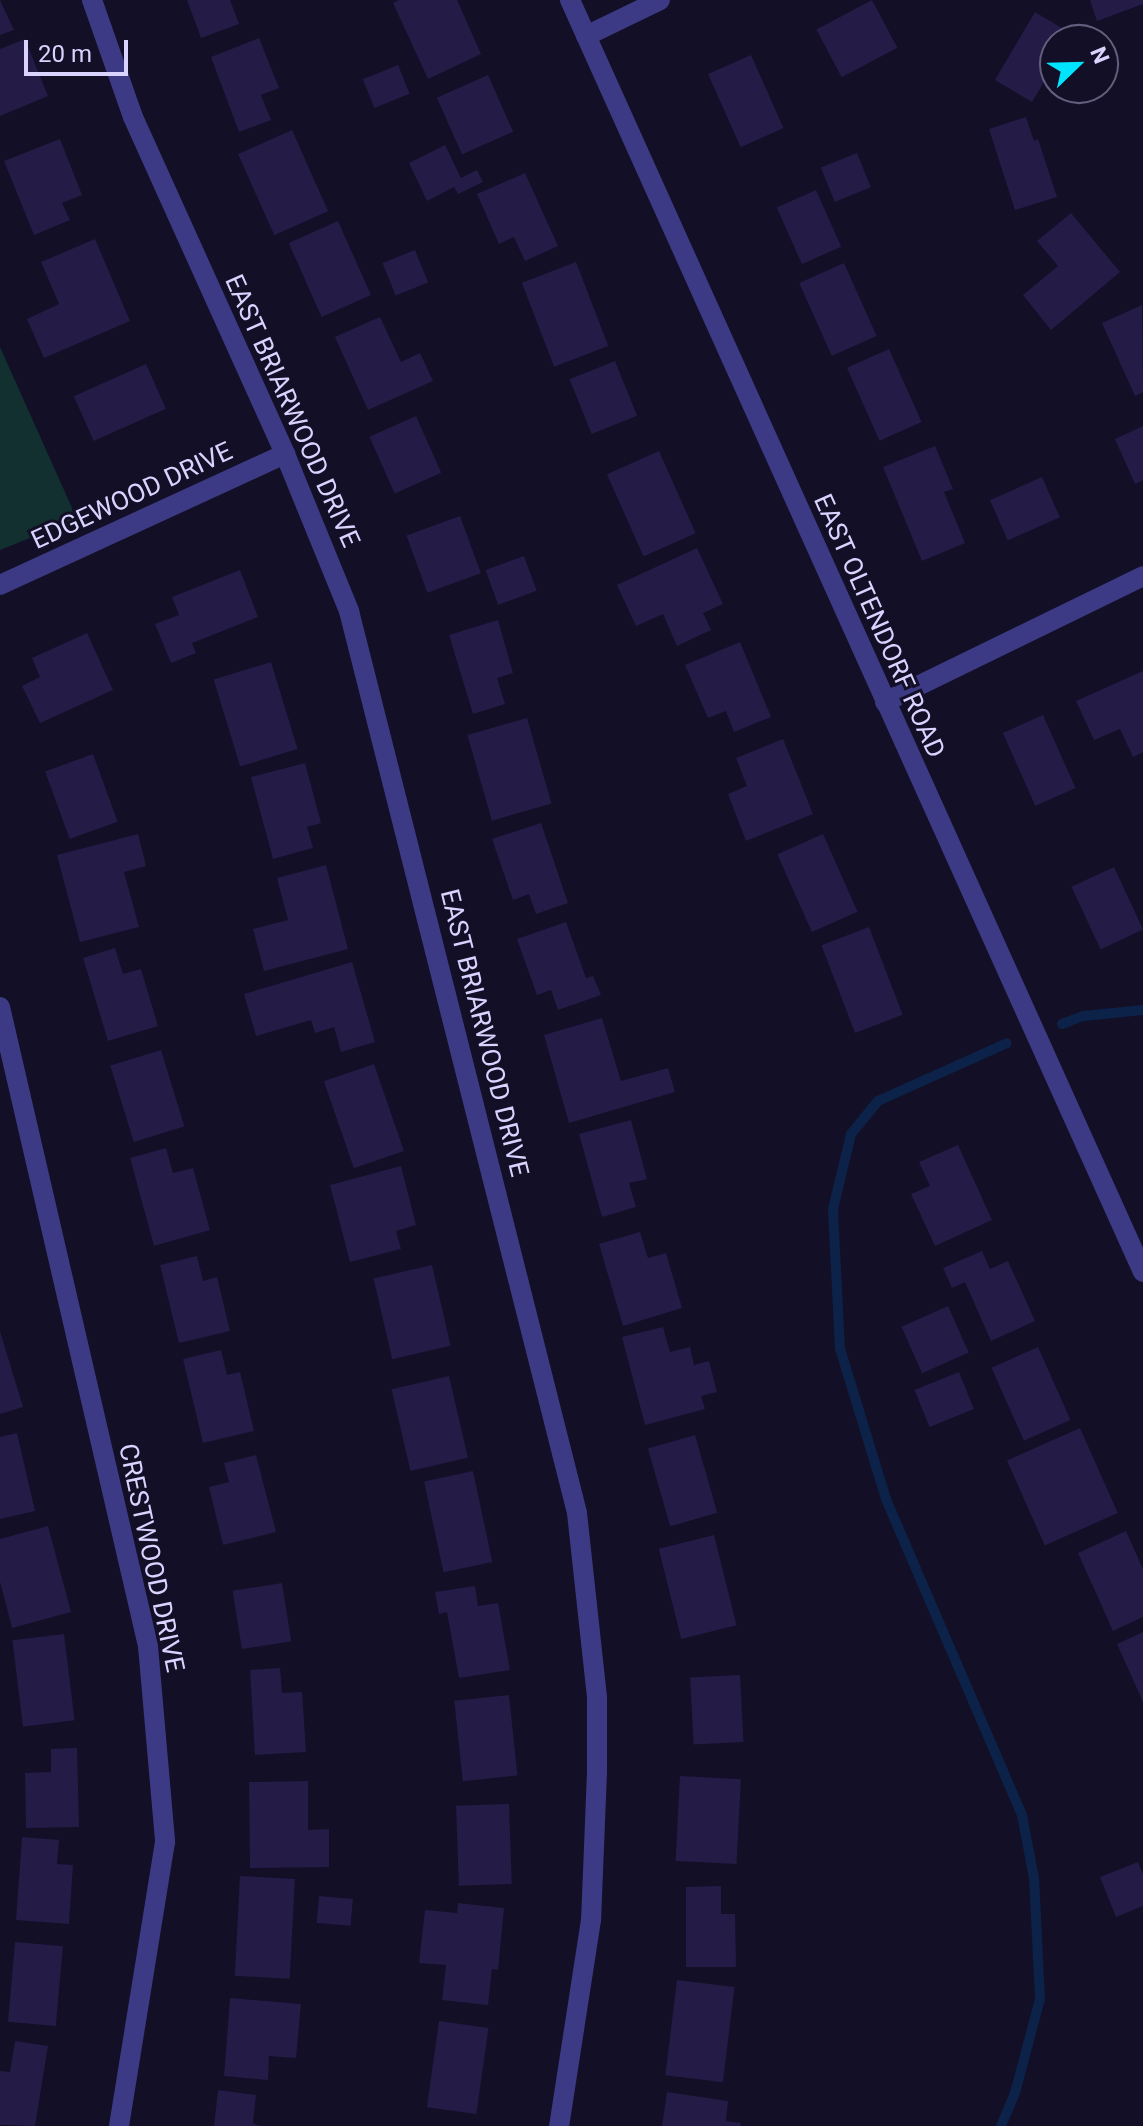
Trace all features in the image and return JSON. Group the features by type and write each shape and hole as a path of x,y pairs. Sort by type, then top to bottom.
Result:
{"street":[{"name":"EAST BRIARWOOD DRIVE","path":"92,0 133,117 285,454 349,611 577,1513 597,1698 597,1772 591,1920 559,2126"},
{"name":"EAST OLTENDORF ROAD","path":"570,0 1143,1272"},
{"path":"586,36 660,0"},
{"name":"EDGEWOOD DRIVE","path":"0,585 285,454"},
{"path":"885,702 1143,576"},
{"name":"CRESTWOOD DRIVE","path":"0,1007 148,1646 165,1842 119,2126"}],"green space":[{"path":"0,347 77,519 0,550"}],"building":[{"path":"0,0 14,30 0,35"},
{"path":"187,0 230,0 239,24 201,38"},
{"path":"399,0 457,0 481,54 428,79 393,3"},
{"path":"872,0 897,48 842,77 816,30"},
{"path":"1090,0 1143,0 1143,4 1097,21"},
{"path":"1035,12 1055,24 1039,24 1039,90 1032,102 995,80"},
{"path":"259,38 279,88 261,95 271,120 239,132 211,57"},
{"path":"25,39 48,96 0,116 0,49"},
{"path":"751,55 784,128 741,147 708,74"},
{"path":"398,65 410,94 374,108 363,79"},
{"path":"488,75 513,132 462,154 437,98"},
{"path":"1026,117 1034,141 1038,139 1057,197 1015,210 989,129"},
{"path":"292,130 328,211 274,235 238,154"},
{"path":"60,139 82,195 62,203 70,220 34,235 4,161"},
{"path":"445,145 461,178 477,170 483,182 458,194 454,187 427,201 409,163"},
{"path":"857,153 871,187 835,202 821,168"},
{"path":"525,173 558,246 525,261 514,237 499,244 477,194"},
{"path":"816,190 841,247 802,264 777,207"},
{"path":"1071,213 1120,272 1051,330 1023,295 1058,266 1037,241"},
{"path":"338,221 371,295 322,317 289,243"},
{"path":"95,239 130,321 44,358 27,319 59,304 41,262"},
{"path":"415,250 428,282 396,296 383,263"},
{"path":"576,262 608,346 554,367 522,283"},
{"path":"844,263 877,336 832,356 799,283"},
{"path":"1142,305 1143,392 1135,396 1102,323"},
{"path":"380,317 401,362 420,353 433,381 368,410 335,337"},
{"path":"889,349 922,422 880,441 847,368"},
{"path":"615,361 637,416 592,434 570,379"},
{"path":"146,364 166,409 94,441 74,396"},
{"path":"416,416 441,473 395,493 369,437"},
{"path":"1143,426 1143,480 1135,484 1115,439"},
{"path":"935,446 953,489 944,492 965,543 922,561 883,467"},
{"path":"659,451 696,533 644,556 607,474"},
{"path":"1042,477 1060,517 1008,540 990,500"},
{"path":"460,516 481,573 427,593 406,535"},
{"path":"697,548 723,604 703,613 711,630 677,646 663,614 636,626 617,585"},
{"path":"524,556 537,591 498,605 485,570"},
{"path":"240,570 258,617 192,643 196,653 171,663 155,624 179,615 172,597"},
{"path":"498,620 513,673 497,678 505,704 473,714 449,635"},
{"path":"87,633 113,690 40,723 22,686 40,677 32,658"},
{"path":"740,642 771,717 734,732 726,711 708,718 685,665"},
{"path":"271,662 298,749 240,767 214,680"},
{"path":"1143,671 1143,752 1133,757 1120,729 1094,740 1076,701"},
{"path":"1043,715 1076,788 1035,806 1003,733"},
{"path":"527,718 552,804 492,821 467,735"},
{"path":"783,739 813,814 746,841 728,794 747,786 736,758"},
{"path":"93,754 118,822 70,839 45,771"},
{"path":"305,763 321,823 307,827 313,848 273,859 251,777"},
{"path":"541,823 568,903 536,914 529,894 513,900 492,839"},
{"path":"138,834 146,866 124,872 139,927 80,942 57,855"},
{"path":"823,834 858,912 812,932 777,854"},
{"path":"326,865 348,949 264,971 253,929 288,920 277,878"},
{"path":"1114,867 1143,930 1101,949 1071,887"},
{"path":"566,922 586,978 593,976 601,995 558,1010 551,990 537,995 517,939"},
{"path":"869,927 903,1015 855,1033 821,945"},
{"path":"115,948 123,974 141,969 158,1026 108,1041 83,958"},
{"path":"352,962 375,1042 341,1052 334,1027 315,1033 311,1020 256,1036 244,994"},
{"path":"602,1018 621,1081 668,1068 675,1092 569,1123 544,1035"},
{"path":"161,1050 184,1127 134,1142 110,1065"},
{"path":"374,1064 404,1151 354,1168 324,1081"},
{"path":"631,1120 647,1179 629,1183 636,1207 602,1217 579,1134"},
{"path":"958,1145 992,1220 935,1246 911,1194 930,1186 919,1162"},
{"path":"166,1148 173,1173 193,1168 210,1230 154,1246 130,1158"},
{"path":"401,1166 416,1225 396,1231 401,1249 350,1262 330,1185"},
{"path":"640,1232 648,1258 666,1253 682,1308 623,1326 599,1244"},
{"path":"982,1251 990,1269 1008,1261 1035,1321 991,1341 965,1282 952,1288 943,1268"},
{"path":"197,1256 203,1281 217,1277 230,1331 179,1343 160,1265"},
{"path":"432,1265 451,1346 392,1359 374,1278"},
{"path":"948,1306 969,1353 922,1373 901,1327"},
{"path":"663,1327 670,1352 690,1347 694,1365 709,1361 717,1392 701,1396 705,1409 645,1425 622,1337"},
{"path":"0,1331 23,1407 0,1414"},
{"path":"1038,1347 1071,1420 1024,1441 991,1368"},
{"path":"221,1350 227,1375 240,1372 254,1431 203,1443 183,1359"},
{"path":"959,1372 974,1409 929,1427 914,1390"},
{"path":"449,1376 468,1458 410,1471 392,1389"},
{"path":"1080,1428 1118,1513 1045,1545 1007,1461"},
{"path":"17,1433 35,1511 0,1519 0,1437"},
{"path":"695,1435 717,1513 670,1526 648,1449"},
{"path":"256,1455 276,1532 223,1545 209,1487 229,1482 224,1463"},
{"path":"473,1471 492,1562 443,1572 424,1481"},
{"path":"48,1526 71,1612 12,1628 0,1582 0,1539"},
{"path":"1126,1531 1143,1569 1143,1617 1113,1631 1078,1553"},
{"path":"714,1535 736,1625 681,1639 659,1549"},
{"path":"282,1583 291,1641 242,1649 233,1591"},
{"path":"475,1586 478,1606 498,1603 510,1670 459,1678 447,1612 439,1614 435,1592"},
{"path":"1143,1632 1143,1702 1117,1644"},
{"path":"64,1634 75,1720 23,1727 12,1640"},
{"path":"280,1668 282,1693 302,1692 306,1752 255,1755 250,1670"},
{"path":"740,1675 744,1742 694,1745 690,1678"},
{"path":"509,1695 517,1776 463,1781 454,1701"},
{"path":"77,1748 79,1827 26,1828 25,1773 51,1772 51,1749"},
{"path":"680,1776 741,1779 736,1864 676,1861"},
{"path":"308,1781 308,1830 329,1829 329,1867 250,1868 249,1782"},
{"path":"509,1804 512,1884 459,1886 456,1806"},
{"path":"22,1837 59,1840 57,1864 73,1865 69,1924 16,1920"},
{"path":"1138,1862 1143,1874 1143,1906 1116,1917 1100,1877"},
{"path":"240,1876 295,1879 290,1979 235,1976"},
{"path":"721,1886 721,1914 735,1914 736,1967 686,1967 686,1887"},
{"path":"319,1896 353,1899 351,1926 317,1923"},
{"path":"458,1903 504,1908 498,1970 492,1969 488,2005 442,2000 446,1965 419,1963 425,1910 457,1913"},
{"path":"15,1942 63,1946 56,2026 8,2022"},
{"path":"677,1980 735,1987 723,2082 665,2075"},
{"path":"230,1998 301,2004 296,2058 269,2056 268,2080 224,2076"},
{"path":"439,2021 489,2028 476,2114 427,2107"},
{"path":"15,2041 48,2046 35,2126 0,2125 0,2071 10,2072"},
{"path":"218,2090 256,2095 253,2123 260,2126 214,2126"},
{"path":"667,2092 728,2101 726,2121 741,2123 740,2126 662,2126"}],"waterway":[{"path":"1062,1024 1083,1016 1143,1010"},
{"path":"1001,2126 1015,2093 1040,1999 1034,1878 1022,1815 886,1499 840,1349 833,1209 851,1134 878,1101 1007,1043"}]}
